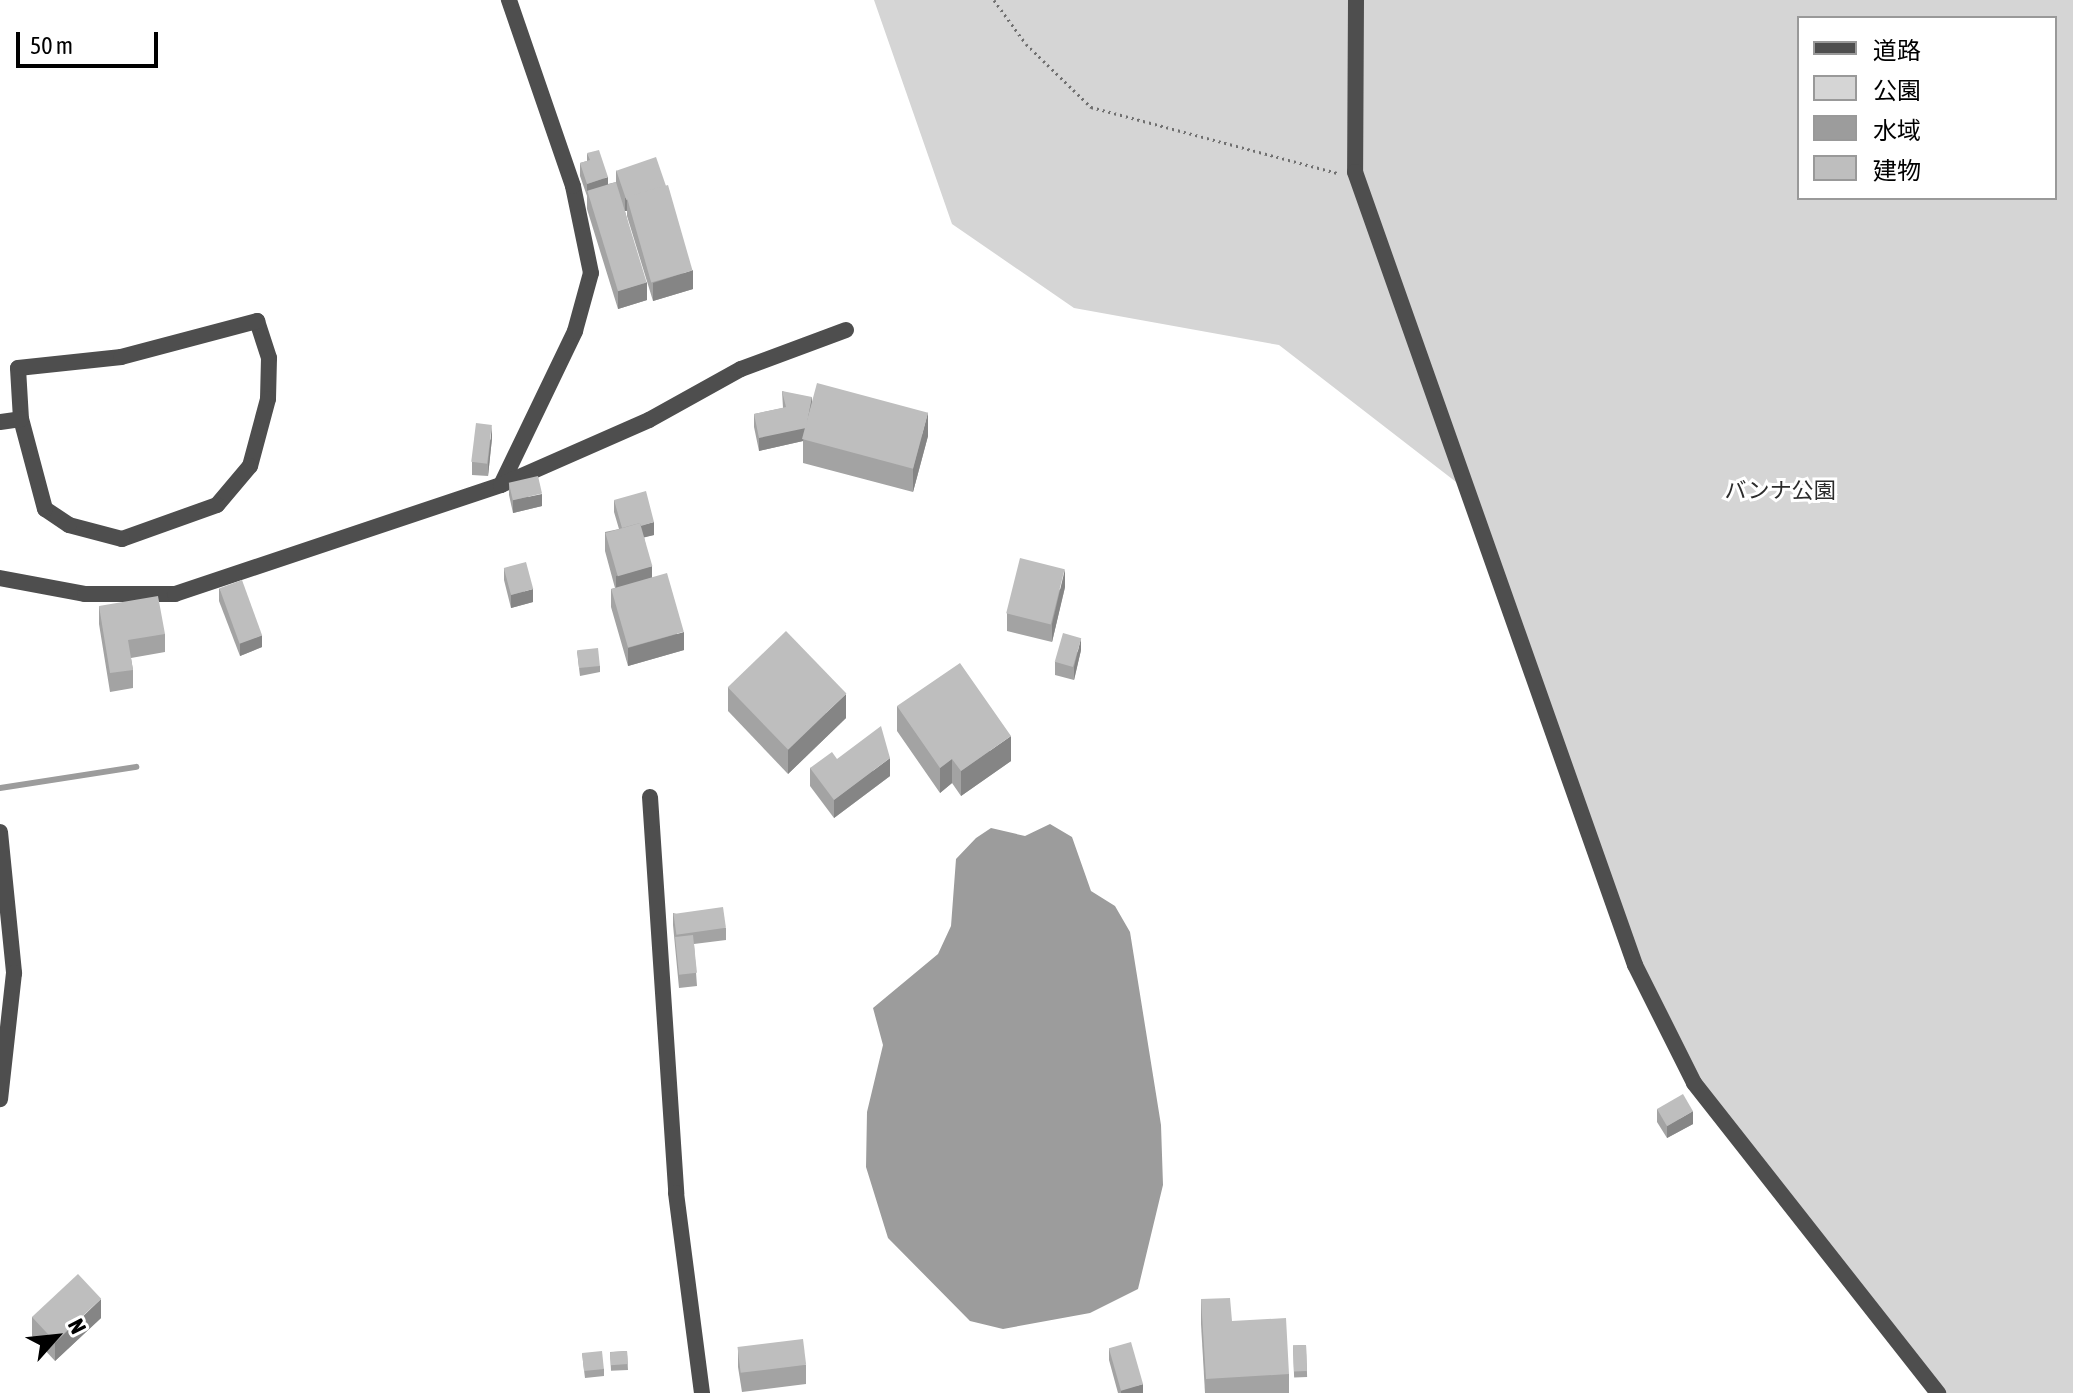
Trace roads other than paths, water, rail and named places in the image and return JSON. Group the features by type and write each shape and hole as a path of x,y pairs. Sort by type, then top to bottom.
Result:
{"street":[{"path":"501,485 575,331 591,273 573,186 509,0"},
{"path":"1356,0 1350,61 1357,178 1635,965 1694,1083 1938,1393"},
{"path":"257,321 269,358 268,399 250,466 217,505 169,527 122,539 69,525 45,509 21,419 18,368 121,357 257,321"},
{"path":"0,578 85,594 175,594 501,485 649,420 741,369 846,330"},
{"path":"0,422 21,419"},
{"path":"650,797 676,1193 702,1393"},
{"path":"0,832 14,973 0,1099"}],"water":[{"path":"1050,824 1072,837 1091,891 1115,906 1130,932 1161,1125 1163,1185 1138,1289 1090,1313 1003,1329 970,1321 888,1238 866,1167 867,1112 883,1045 873,1008 938,954 951,926 956,859 976,838 991,828 1025,836"}],"waterway":[{"path":"0,788 136,767"}],"park label":[{"name":"バンナ公園","path":"1780,491"}]}
